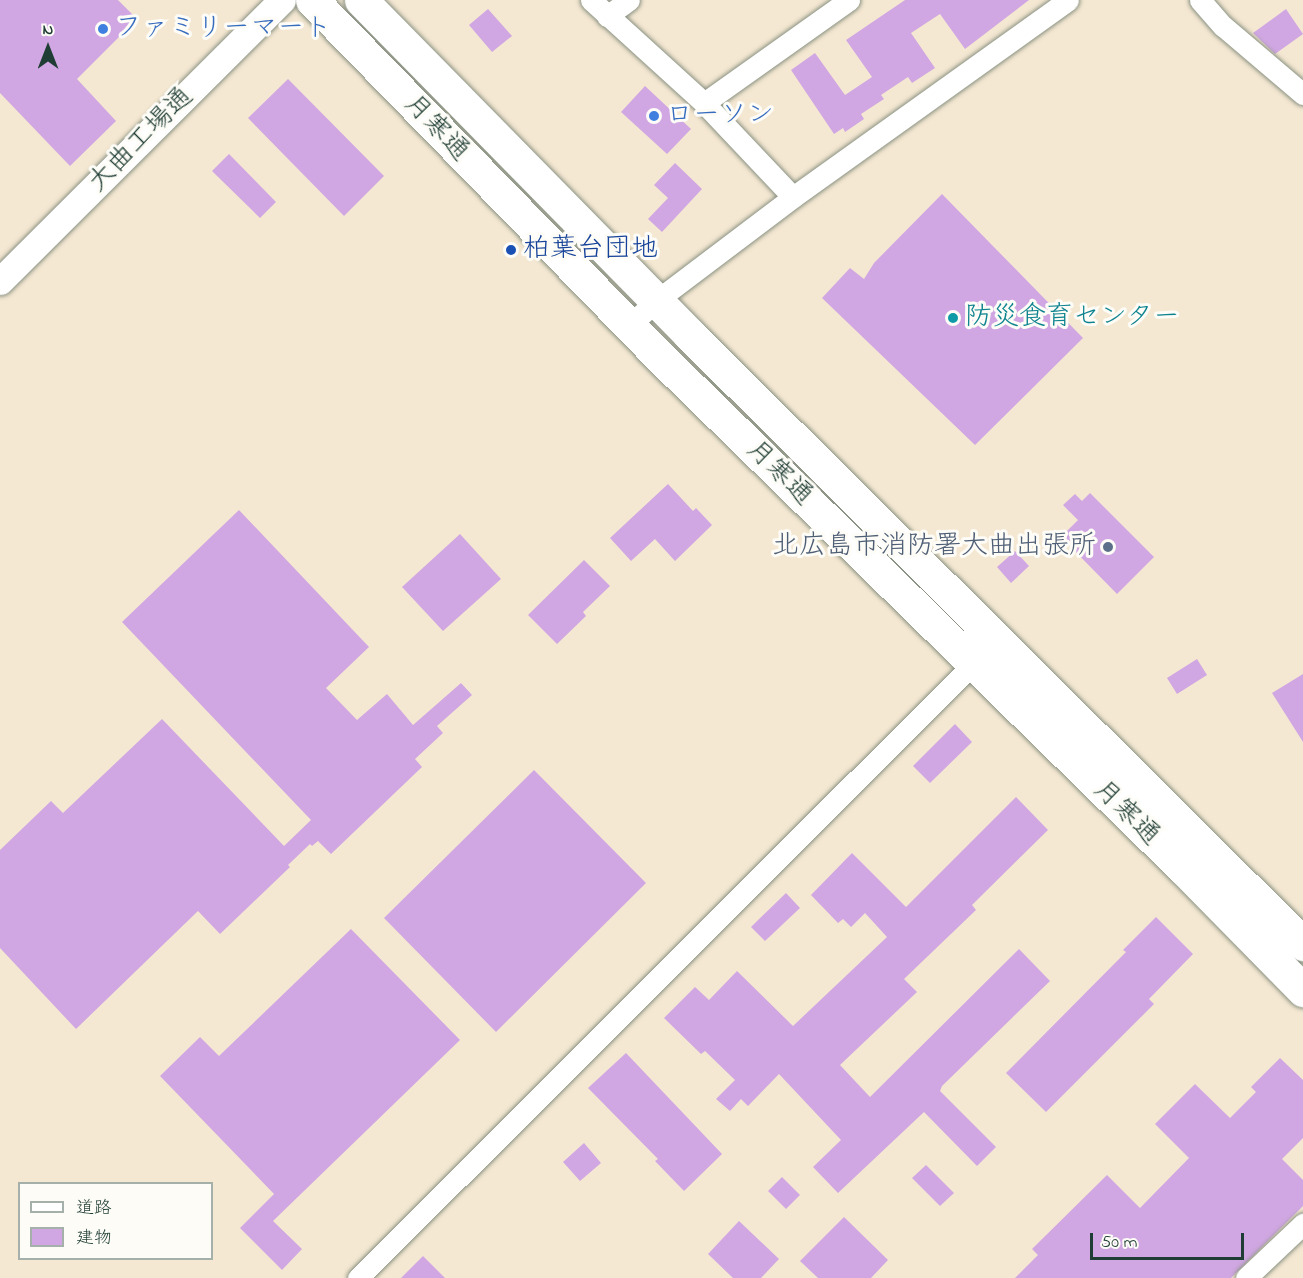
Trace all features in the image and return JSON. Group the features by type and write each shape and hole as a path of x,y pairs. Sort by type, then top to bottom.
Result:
{"highway":[{"name":"月寒通","path":"312,0 630,325 1303,990"},
{"name":"月寒通","path":"361,0 997,641 1303,944"}],"street":[{"name":"大曲工場通","path":"0,281 282,0"},
{"path":"591,0 704,103 793,197"},
{"path":"607,16 628,0"},
{"path":"704,103 849,0"},
{"path":"1200,0 1223,26 1303,94"},
{"path":"630,325 657,300 793,197 1060,2"},
{"path":"358,1278 997,641"},
{"path":"1246,1278 1303,1224"}],"building":[{"path":"0,0 118,0 137,19 77,79 116,121 70,166 0,93"},
{"path":"905,0 1029,0 965,49 940,14 911,33 935,68 912,83 908,77 881,95 884,99 861,114 864,119 845,132 843,128 834,134 791,70 815,53 845,95 872,77 846,40"},
{"path":"488,9 512,36 492,52 469,25"},
{"path":"1286,9 1303,34 1275,54 1253,33"},
{"path":"288,79 384,176 344,216 248,118"},
{"path":"645,86 691,129 667,154 621,112"},
{"path":"229,154 276,202 260,218 212,171"},
{"path":"675,163 702,189 662,232 648,219 668,198 654,185"},
{"name":"防災食育センター","path":"942,194 1083,338 975,445 822,298 850,268 864,279 874,263"},
{"path":"668,484 693,511 696,508 712,525 675,561 655,539 631,561 610,538"},
{"name":"北広島市消防署大曲出張所","path":"1090,493 1154,557 1117,594 1061,537 1078,520 1063,505 1075,494 1082,501"},
{"path":"239,510 369,647 326,688 357,720 387,694 413,725 461,683 472,695 437,726 443,733 415,759 422,767 331,854 318,841 312,846 310,844 288,865 290,867 220,934 198,911 76,1029 0,948 0,850 51,801 63,813 162,719 284,846 311,820 122,622"},
{"path":"460,534 501,579 443,631 402,587"},
{"path":"1015,551 1029,566 1011,583 997,567"},
{"path":"584,560 610,586 583,612 586,616 557,644 528,615"},
{"path":"1197,659 1207,675 1177,694 1167,678"},
{"path":"1303,674 1303,742 1272,693"},
{"path":"955,724 972,742 930,783 913,766"},
{"path":"534,770 646,883 496,1032 384,918"},
{"path":"1016,797 1048,830 972,905 976,910 904,979 917,992 840,1065 870,1097 1019,949 1050,981 942,1086 940,1091 996,1147 977,1166 924,1112 838,1193 813,1167 841,1140 779,1074 748,1106 741,1099 730,1111 716,1099 735,1080 705,1051 701,1054 664,1018 695,987 709,1000 737,971 793,1026 887,937 865,913 851,927 843,919 838,923 811,895 852,853 906,907"},
{"path":"786,893 800,908 765,941 751,927"},
{"path":"1156,917 1193,954 1149,999 1154,1004 1046,1112 1006,1073 1126,952 1123,950"},
{"path":"351,929 460,1040 273,1221 302,1249 282,1270 240,1228 274,1194 160,1076 200,1037 219,1056"},
{"path":"626,1053 722,1154 684,1191 655,1161 658,1159 588,1088"},
{"path":"1280,1058 1303,1080 1303,1138 1282,1159 1303,1180 1303,1206 1231,1278 1015,1278 1038,1255 1032,1249 1107,1175 1140,1208 1189,1158 1155,1124 1195,1084 1230,1118 1256,1092 1251,1087"},
{"path":"584,1143 601,1163 580,1181 563,1162"},
{"path":"926,1165 954,1193 940,1206 912,1178"},
{"path":"782,1177 800,1195 786,1209 768,1191"},
{"path":"844,1217 888,1260 871,1278 818,1278 800,1261"},
{"path":"739,1221 779,1259 761,1278 733,1278 708,1254"},
{"path":"423,1256 445,1278 401,1278"}],"place":[{"name":"ファミリーマート","path":"103,29"},
{"name":"ローソン","path":"654,116"},
{"name":"柏葉台団地","path":"511,250"},
{"name":"防災食育センター","path":"953,318"},
{"name":"北広島市消防署大曲出張所","path":"1108,547"}]}
